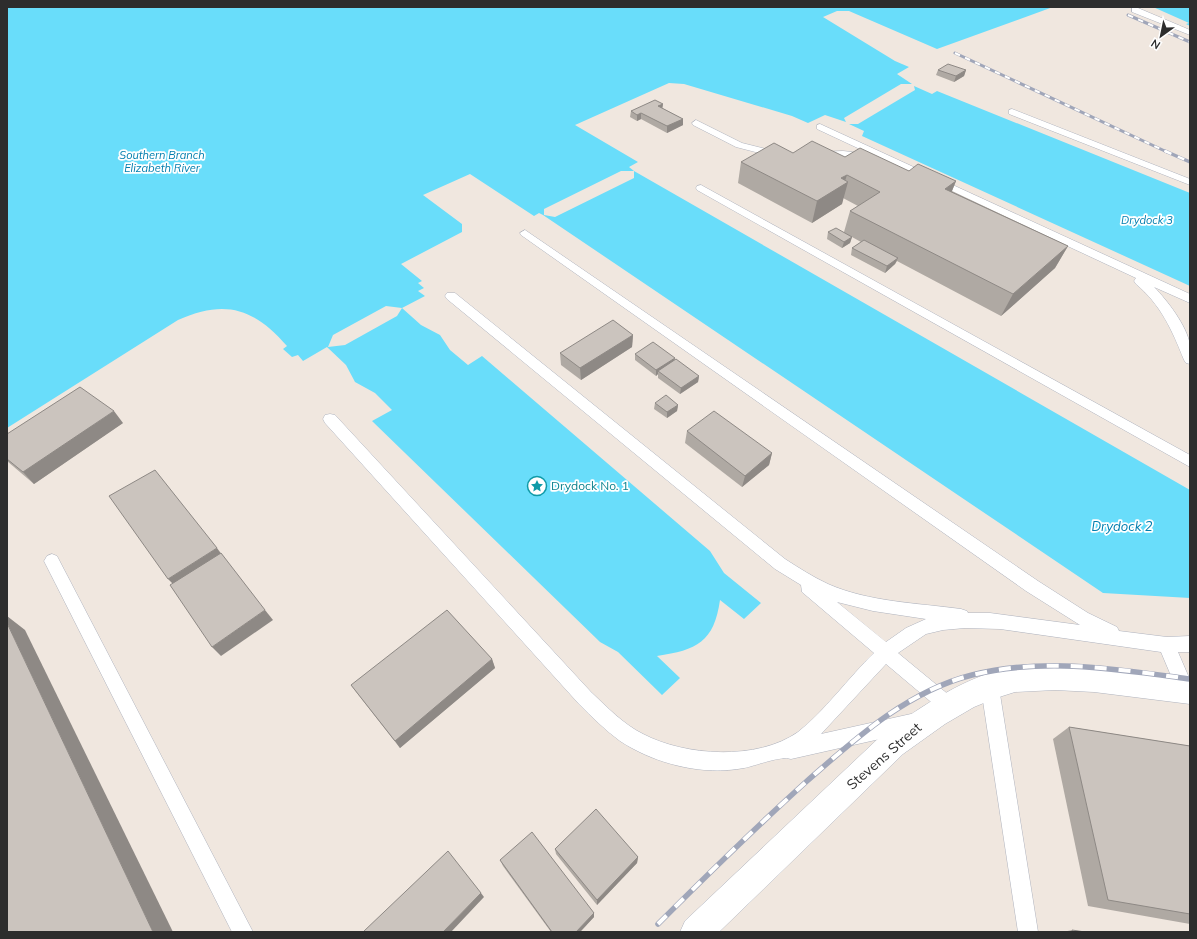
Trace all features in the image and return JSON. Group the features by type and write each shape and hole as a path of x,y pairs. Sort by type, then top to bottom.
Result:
{"street":[{"name":"Stevens Street","path":"696,932 894,744 925,720 949,706 1013,679 1056,676 1188,691"}],"lane":[{"path":"1135,10 1190,33"},
{"path":"1012,112 1190,182"},
{"path":"696,123 747,148 786,156"},
{"path":"820,128 1190,299"},
{"path":"814,155 843,154 865,156 887,161 912,170"},
{"path":"702,188 1190,462"},
{"path":"524,233 1043,594 1095,626 1122,636 1146,642"},
{"path":"1101,258 1134,277 1158,297 1173,318 1190,360"},
{"path":"451,296 780,564 949,706"},
{"path":"330,419 605,717 624,732 644,744 684,758 711,762 736,762 925,720"},
{"path":"52,561 243,932"},
{"path":"780,564 823,589 849,598 885,606 1146,642 1190,644"},
{"path":"761,756 801,740 887,653 913,633 928,627 965,620 998,622"},
{"path":"1167,644 1188,691"},
{"path":"990,688 1028,932"}],"water":[{"name":"Southern Branch Elizabeth River","path":"7,7 1053,7 937,49 849,11 837,11 823,17 895,61 909,67 897,74 912,84 901,84 844,118 846,122 825,115 808,123 792,116 684,84 669,83 575,125 638,162 629,167 634,171 1190,490 1190,598 1103,593 543,215 539,213 534,216 470,174 423,195 462,224 462,232 401,264 422,281 418,283 424,288 418,291 425,296 402,308 421,325 440,335 450,350 468,365 482,356 710,551 724,573 761,603 744,619 720,600 713,626 708,635 701,642 683,651 657,656 680,678 662,695 618,652 600,642 372,421 392,410 375,393 355,382 346,365 327,347 303,361 298,355 292,357 283,349 287,346 263,323 238,311 224,309 210,310 178,320 7,428","holes":["621,171 634,171 634,178 555,217 544,215 544,209","386,306 402,308 397,316 345,345 328,347 333,335"]},
{"path":"1153,7 1190,7 1190,26 1186,24 1189,23"},
{"name":"Drydock 3","path":"914,86 932,94 937,91 1190,193 1190,286 862,136 864,131 849,124 858,124 915,90"}],"building":[{"path":"948,64 966,70 956,76 938,70"},
{"path":"655,100 663,104 658,106 683,119 667,126 641,113 637,115 631,111"},
{"path":"812,141 845,157 860,148 909,171 918,164 956,181 945,189 1068,246 1013,294 850,211 880,192 847,175 841,178 848,182 817,201 741,162 774,143 793,153"},
{"path":"836,228 852,237 844,242 828,232"},
{"path":"864,240 898,258 887,266 852,248"},
{"path":"613,320 633,335 580,368 560,353"},
{"path":"653,342 675,358 656,370 635,354"},
{"path":"676,359 699,376 681,388 658,371"},
{"path":"80,387 114,411 23,472 7,459 7,434"},
{"path":"666,395 678,405 667,412 655,403"},
{"path":"714,411 772,453 745,476 687,431"},
{"path":"155,470 217,548 168,579 109,496"},
{"path":"221,553 265,610 212,647 170,585"},
{"path":"447,610 492,659 395,741 351,685"},
{"path":"7,623 153,932 7,932"},
{"path":"1069,727 1190,746 1190,914 1108,900"},
{"path":"596,809 638,857 597,900 555,849"},
{"path":"532,832 594,913 576,932 552,932 500,860"},
{"path":"448,851 481,893 443,932 363,932"},
{"path":"1072,930 1085,932 1073,932"}],"railway":[{"path":"1128,15 1190,42"},
{"path":"955,53 1167,152"},
{"path":"1165,151 1190,162"},
{"path":"658,924 713,869 788,798 844,749 884,718 926,692 949,682 972,675 1027,667 1081,666 1190,679"}],"place":[{"name":"Drydock No. 1","path":"537,486"}],"water label":[{"name":"Drydock 2","path":"1122,526"}]}
